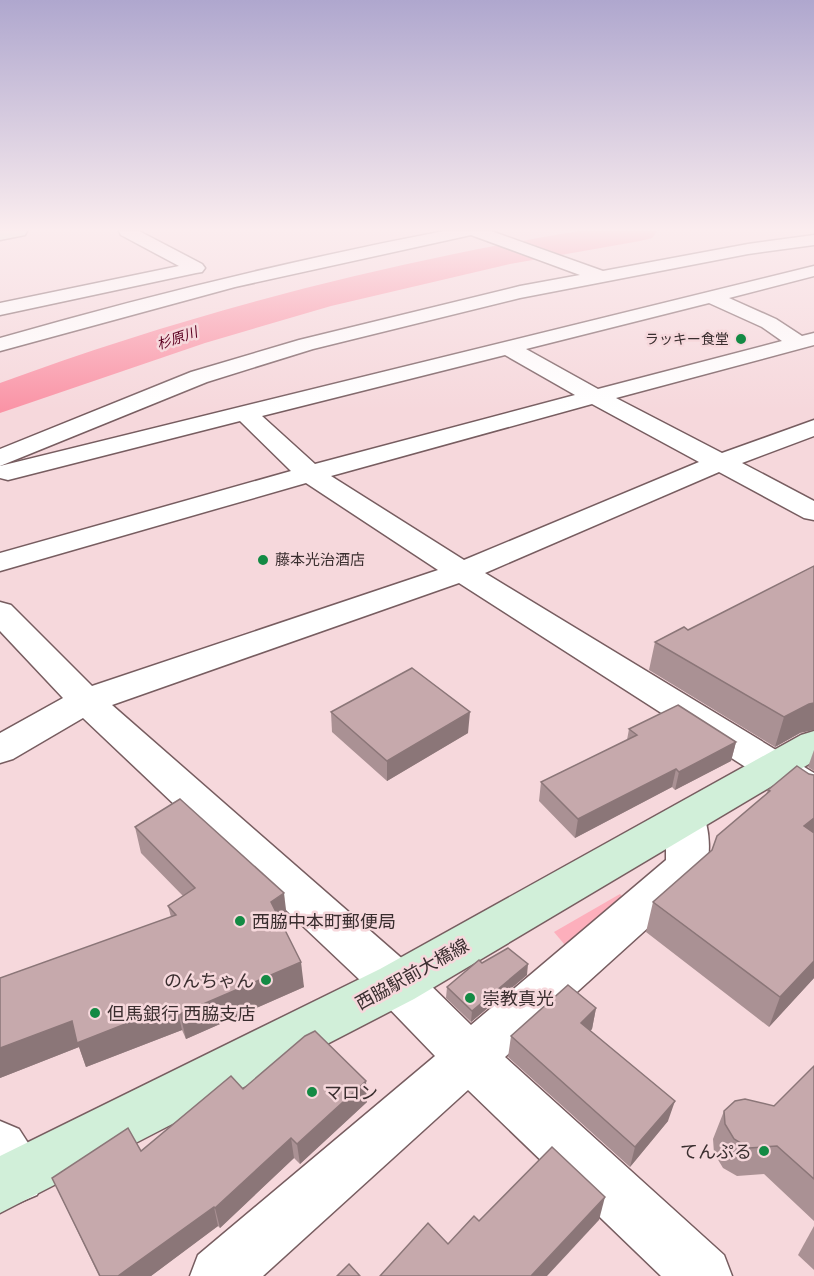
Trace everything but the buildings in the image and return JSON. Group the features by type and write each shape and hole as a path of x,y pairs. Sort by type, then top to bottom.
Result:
{"street":[{"path":"0,309 89,291"},
{"path":"0,345 105,313 191,291"},
{"path":"0,458 199,378 306,344 447,308 530,291"},
{"path":"632,291 670,307"},
{"path":"0,474 737,291"},
{"path":"711,297 808,342"},
{"path":"0,562 594,396 808,342"},
{"path":"507,347 594,396 814,512"},
{"path":"246,414 310,474 814,792"},
{"path":"0,750 86,701 462,572 719,463 814,427"},
{"path":"0,612 86,701 397,984 469,1057 703,1276"},
{"name":"西脇駅前大橋線","path":"6,1170 397,984 776,768 814,744"},
{"path":"219,1276 687,867 686,819"}],"shaded area":[{"path":"620,894 627,901 570,951 554,932"}],"waterway":[{"name":"杉原川","path":"0,399 64,375 191,334 347,291"}],"place":[{"name":"ラッキー食堂","path":"741,339"},
{"name":"藤本光治酒店","path":"263,560"},
{"name":"西脇中本町郵便局","path":"240,921"},
{"name":"のんちゃん","path":"266,980"},
{"name":"崇教真光","path":"470,998"},
{"name":"但馬銀行 西脇支店","path":"95,1013"},
{"name":"マロン","path":"312,1092"},
{"name":"てんぷる","path":"764,1151"}]}
